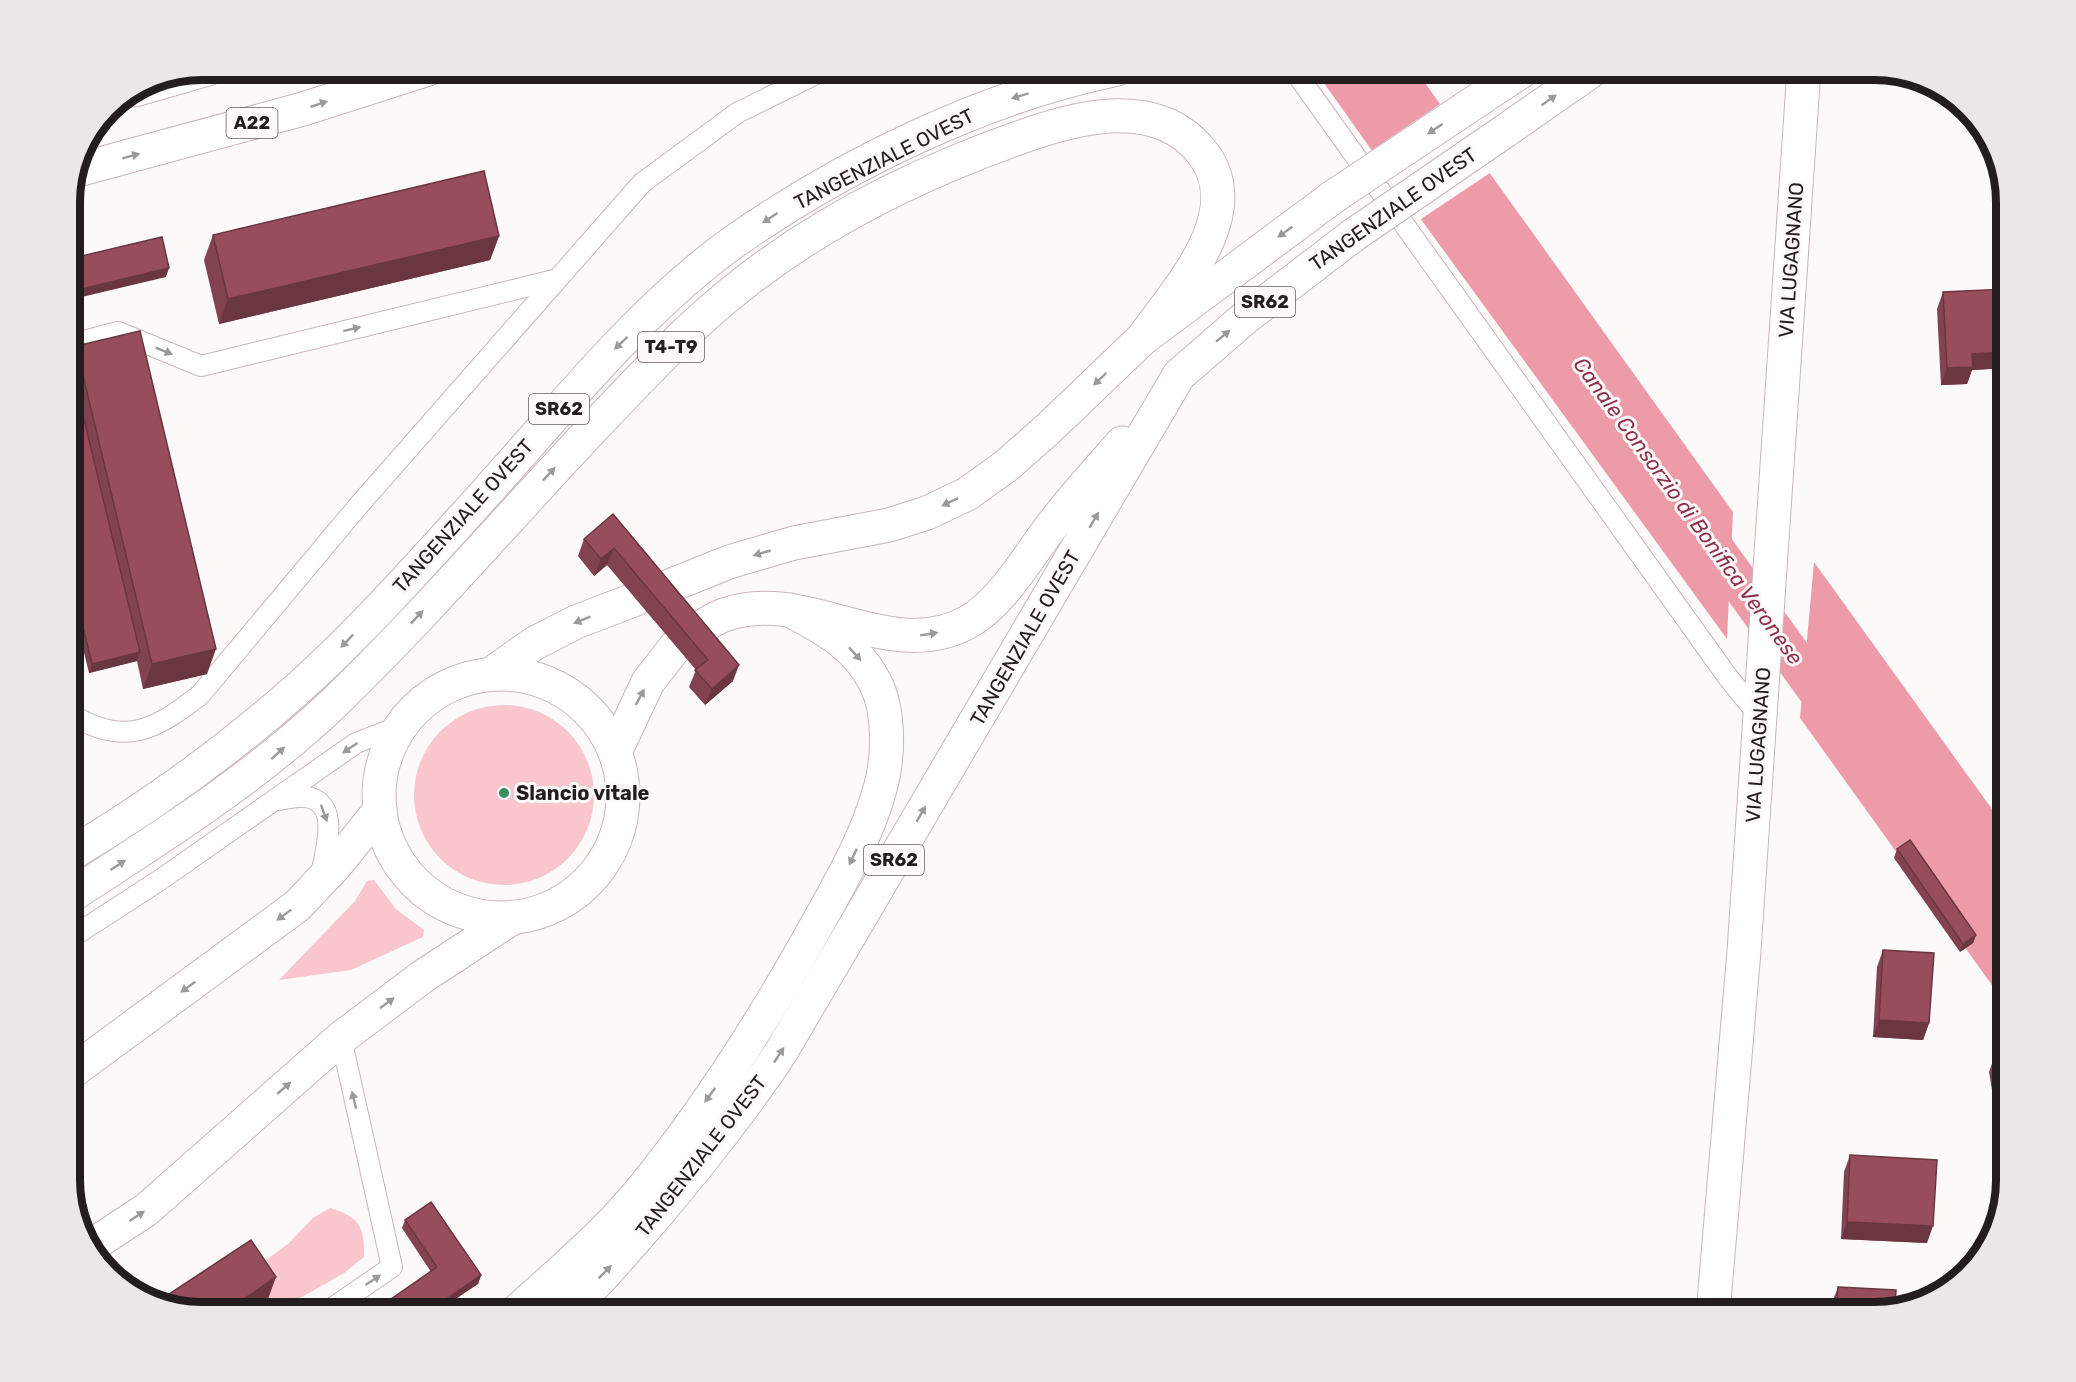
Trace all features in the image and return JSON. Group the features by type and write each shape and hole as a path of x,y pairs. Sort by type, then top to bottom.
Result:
{"main road":[{"name":"A22","path":"85,168 303,109 394,80"},
{"name":"TANGENZIALE OVEST","path":"80,848 195,770 266,716 340,648 437,547 596,367 680,287 734,242 817,189 908,142 994,104 1070,80"},
{"path":"491,674 535,643 576,622 729,562 794,543 889,525 927,513 967,494 1006,466 1048,429 1142,339 1333,197 1508,80"},
{"name":"TANGENZIALE OVEST","path":"574,1302 620,1257 680,1187 738,1116 781,1052 1179,375 1246,317 1355,234 1578,80"},
{"name":"VIA LUGAGNANO","path":"1714,1302 1761,707 1803,80"},
{"name":"T4-T9","path":"80,890 269,761 334,703 404,632 658,359 728,296 788,251 856,208 972,154 1040,130 1094,116 1125,115 1150,120 1181,132 1202,152 1213,174 1218,204 1214,228 1202,253 1142,339"},
{"path":"616,750 648,682 684,640 724,615 757,609 790,610 895,636 922,636 946,631 969,622 990,605 1057,518 1179,375"},
{"name":"TANGENZIALE OVEST","path":"527,1302 574,1259 638,1193 745,1046 798,959 847,870 870,821 881,787 886,748 884,714 876,683 859,657 836,635 790,610"},
{"path":"491,674 522,675 552,684 579,701 593,716 616,750 623,781 622,813 617,836 602,867 584,887 563,902 538,913 512,918 490,918 462,912 437,900 416,884 398,862 386,837 380,810 381,777 390,746 403,725 430,696 459,681 491,674"},
{"path":"80,1066 297,906 380,810"},
{"path":"97,1242 146,1210 341,1038 422,977 512,918"}],"lane":[{"path":"80,720 110,731 139,732 168,720 200,695 359,505 554,280 642,183 737,113 804,80"},
{"path":"1301,80 1727,676 1761,707"},
{"path":"80,342 118,332 201,366 554,280"},
{"path":"80,932 275,801 356,743 403,725"},
{"path":"275,801 305,797 320,802 326,812 329,828 319,882"},
{"path":"341,1038 392,1267 341,1302"}],"shaded area":[{"path":"504,705 538,712 554,720 568,731 579,745 587,761 594,795 587,829 579,845 568,859 554,870 538,878 504,885 470,878 454,870 440,859 429,845 421,829 414,795 421,761 429,745 440,731 454,720 470,712"},
{"path":"374,880 396,909 424,930 423,937 351,970 279,980 355,901 367,881"},
{"path":"330,1208 354,1219 361,1230 364,1257 344,1273 293,1302 248,1302 235,1283 289,1243 313,1218"}],"water":[{"path":"1322,80 1423,80 1733,512 1727,639"},
{"path":"1814,562 1996,815 1996,991 1800,718"}],"pier":[{"path":"1443,102 1493,171 1418,221 1369,152"}],"building":[{"path":"484,171 499,236 228,299 213,235"},
{"path":"162,237 169,268 80,289 80,256"},
{"path":"1996,290 1996,353 1972,354 1973,367 1947,368 1943,292"},
{"path":"140,331 216,649 152,664 80,363 80,345"},
{"path":"80,411 82,411 140,652 92,664 80,615"},
{"path":"613,514 739,665 712,689 695,670 708,660 614,548 601,559 584,539"},
{"path":"1910,840 1976,935 1963,944 1897,849"},
{"path":"1883,950 1934,953 1929,1023 1879,1020"},
{"path":"1850,1155 1937,1160 1933,1226 1847,1222"},
{"path":"431,1202 481,1275 442,1302 387,1302 437,1267 405,1220"},
{"path":"251,1240 276,1277 239,1302 186,1301 165,1296"},
{"path":"1838,1287 1896,1290 1895,1300 1837,1302"}],"waterway":[{"name":"Canale Consorzio di Bonifica Veronese","path":"1699,527 1835,715"}],"place":[{"name":"Slancio vitale","path":"504,793"}]}
